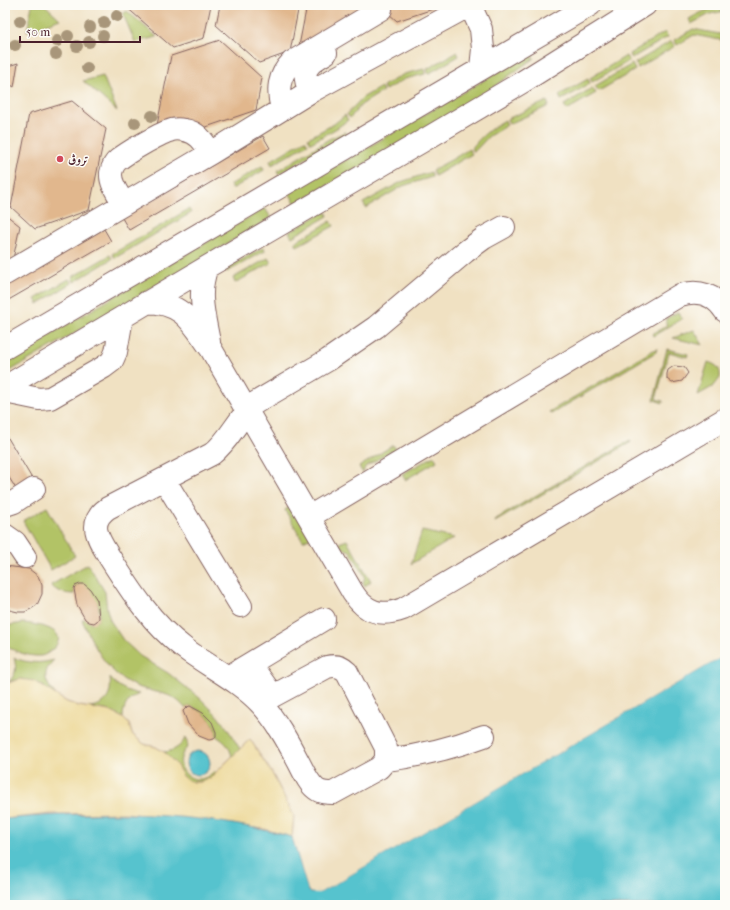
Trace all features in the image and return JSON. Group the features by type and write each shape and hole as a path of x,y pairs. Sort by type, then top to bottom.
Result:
{"street":[{"path":"5,274 211,153 310,92 470,5 481,29 483,49 481,68"},
{"path":"5,348 590,5"},
{"path":"5,387 503,93 645,5"},
{"path":"282,109 279,98 280,78 292,62 385,13 310,63 305,73 305,78 310,92"},
{"path":"481,29 499,40 518,47"},
{"path":"124,204 112,181 111,175 115,164 130,152 163,133 177,129 196,134 211,153"},
{"path":"266,700 239,685 197,658 182,647 155,622 132,594 98,539 96,533 97,521 103,511 212,454 220,448 247,410 256,403 328,360 376,327 464,252 484,238 504,227"},
{"path":"207,267 201,296 210,349"},
{"path":"309,517 680,295 687,293 702,293 715,299 725,311"},
{"path":"147,302 163,304 178,310 189,319 210,349 247,410 358,601 366,608 374,612 384,614 403,610 725,419"},
{"path":"5,392 39,399 50,398 104,367 112,361 116,352 122,318"},
{"path":"164,478 241,606"},
{"path":"5,505 14,502 34,489"},
{"path":"5,535 15,542 25,557"},
{"path":"228,677 324,618"},
{"path":"250,664 266,700 280,728 315,789 321,792 333,793 384,764 386,760 386,748 344,668 338,666 327,667 266,700"},
{"path":"386,760 406,758 446,749 484,736"}],"green space":[{"path":"32,5 45,5 60,19 27,31"},
{"path":"725,6 725,11 710,14 691,24 689,19 704,11"},
{"path":"127,11 157,37 135,42 123,14"},
{"path":"693,29 725,35 725,41 694,35 677,45 674,40"},
{"path":"665,32 668,37 632,58 629,54"},
{"path":"671,41 675,46 638,68 635,63"},
{"path":"457,52 459,56 428,74 427,69"},
{"path":"531,53 534,58 485,93 296,204 289,193"},
{"path":"626,56 629,61 592,82 590,78"},
{"path":"632,64 635,70 599,91 595,86"},
{"path":"424,69 425,74 405,79 385,90 383,86 404,74"},
{"path":"103,76 117,111 83,81"},
{"path":"588,79 590,83 561,100 559,95"},
{"path":"381,87 383,91 361,105 350,118 347,114 362,98"},
{"path":"592,88 596,93 567,110 564,105"},
{"path":"547,101 549,106 509,124 507,119"},
{"path":"345,115 348,120 311,143 308,138 334,124"},
{"path":"505,120 507,125 489,136 474,152 472,148 479,140 491,129"},
{"path":"345,132 347,137 322,149 279,174 277,171 329,139"},
{"path":"305,140 308,144 272,165 270,161"},
{"path":"469,149 472,154 435,176 432,170"},
{"path":"262,166 264,170 232,189 230,185"},
{"path":"431,172 432,177 403,186 366,208 363,203 401,182"},
{"path":"265,208 271,218 5,374 5,361"},
{"path":"189,209 191,213 115,258 112,254"},
{"path":"326,211 328,216 292,237 289,232"},
{"path":"331,221 334,226 297,246 295,242"},
{"path":"264,247 265,251 227,272 225,269"},
{"path":"110,255 112,259 74,282 72,277"},
{"path":"268,258 271,263 235,283 233,278"},
{"path":"69,279 72,283 38,304 35,299"},
{"path":"678,312 682,319 653,336 652,334 666,326 667,318"},
{"path":"694,330 703,345 673,338"},
{"path":"657,348 656,352 551,414 549,412"},
{"path":"667,349 688,354 687,357 669,352 656,399 663,401 663,403 654,400"},
{"path":"708,362 718,367 720,378 714,386 698,395"},
{"path":"630,440 631,442 495,522 496,519"},
{"path":"393,445 398,452 391,451 365,467 363,473 359,467"},
{"path":"434,456 437,461 405,480 402,474"},
{"path":"292,505 311,537 303,541 285,510"},
{"path":"47,507 75,556 51,570 23,521"},
{"path":"422,531 454,538 411,564"},
{"path":"347,540 371,581 365,586 363,583 365,576 350,551 342,548 339,543"},
{"path":"88,564 105,592 110,620 123,640 140,656 168,673 201,699 215,713 227,728 240,749 232,757 228,747 216,736 214,726 204,714 190,706 185,708 170,696 141,688 130,683 120,677 104,661 82,620 85,619 91,623 97,621 99,616 98,606 90,591 82,584 75,586 74,594 68,594 61,592 51,585"},
{"path":"23,623 43,626 55,632 58,636 58,642 54,648 45,655 31,656 5,646 5,626"},
{"path":"14,658 34,662 54,660 49,665 47,670 46,680 51,689 59,698 40,684 14,680 8,682 13,677 15,672"},
{"path":"110,678 116,684 130,692 139,694 132,698 125,706 123,718 110,711 88,707 104,702 110,690"},
{"path":"186,737 188,747 182,754 181,761 182,768 186,774 192,778 199,779 207,777 214,771 216,773 212,776 199,782 186,779 176,764 164,752 177,748"}],"sand":[{"path":"20,679 34,681 67,702 79,706 110,711 123,718 129,724 132,734 144,744 156,747 164,752 176,764 183,776 194,782 200,782 211,777 250,739 272,773 294,816 292,837 264,829 126,813 50,814 5,819 5,684"}],"water":[{"path":"725,655 725,905 5,905 5,819 77,814 149,815 185,818 256,828 292,837 308,890 311,893 321,892"},
{"path":"198,751 203,752 209,758 209,768 203,774 198,775 193,774 187,768 186,763 187,758 193,752"}],"pier":[{"path":"725,653 725,655 321,892 315,894 308,890 292,835 294,836 309,886 312,891 317,892"}],"building":[{"path":"124,5 211,5 204,38 173,48"},
{"path":"220,5 299,5 290,52 259,63 216,25"},
{"path":"307,5 365,5 360,30 298,51"},
{"path":"379,5 445,5 397,21"},
{"path":"220,40 262,78 256,110 153,145 171,56"},
{"path":"18,63 14,87 5,81 5,67"},
{"path":"72,101 106,129 89,210 35,229 11,207 29,114"},
{"path":"263,136 270,148 129,230 122,218"},
{"path":"5,214 20,226 13,259 5,261"},
{"path":"104,229 111,241 5,302 5,286"},
{"path":"674,366 684,367 688,373 682,381 672,383 667,379 667,374 668,370"},
{"path":"8,438 34,482 18,492 5,471 5,439"},
{"path":"5,566 29,569 38,576 42,585 42,594 37,605 25,612 5,609"},
{"path":"84,584 90,589 97,600 99,618 94,623 85,619 77,605 74,589 75,586"},
{"path":"190,706 203,713 212,722 216,732 214,739 209,740 199,736 188,724 183,711"}],"place":[{"name":"تروڨ","path":"60,159"}]}
